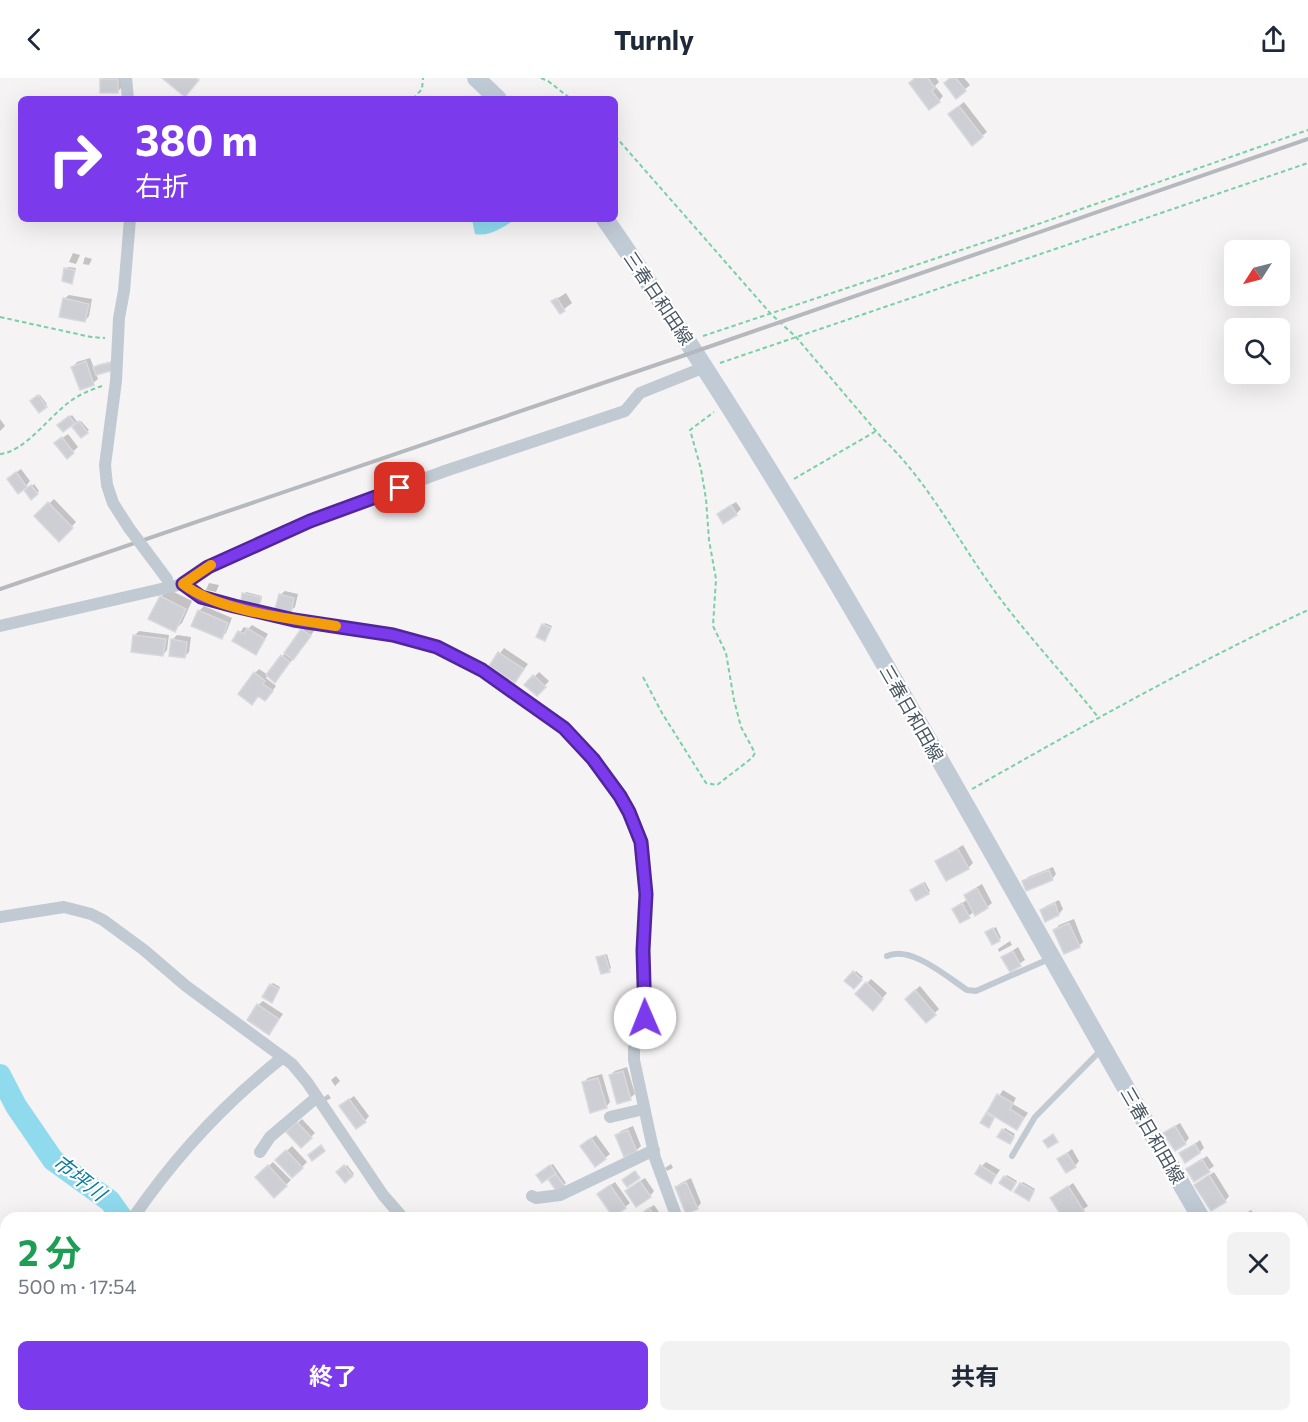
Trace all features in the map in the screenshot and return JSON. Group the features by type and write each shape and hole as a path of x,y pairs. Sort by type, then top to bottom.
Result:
{"main road":[{"path":"476,78 495,96"},
{"name":"三春日和田線","path":"607,222 688,341 781,487 1198,1212"}],"street":[{"path":"126,78 128,96"},
{"path":"130,222 124,291 119,318 116,381 105,465 106,476 113,503 129,528 175,583 201,597 234,606 294,620 393,635 437,647 482,670 564,728 576,739 620,796 635,825 643,852 646,894 643,950 645,1018 633,1053 654,1150 675,1212"},
{"path":"0,626 175,583 310,521 445,471 625,411 640,393 705,367"},
{"path":"0,917 64,907 91,914 103,920 144,950 186,986 292,1064 383,1195 398,1212"},
{"path":"138,1212 196,1139 266,1070 283,1057"},
{"path":"260,1152 270,1137 317,1097"},
{"path":"610,1117 644,1109"},
{"path":"532,1196 536,1198 560,1195 654,1150"}],"lane":[{"path":"887,956 895,952 915,956 967,990 976,991 1052,958"},
{"path":"1012,1156 1035,1117 1103,1048"}],"path":[{"path":"416,96 422,89 423,78"},
{"path":"541,78 567,96"},
{"path":"688,341 1308,130"},
{"path":"618,139 771,314 796,337 876,431 898,453 992,587 1098,717"},
{"path":"705,367 1308,163"},
{"path":"0,317 91,337 119,339"},
{"path":"0,454 20,447 76,397 116,381"},
{"path":"643,677 662,713 706,783 712,786 717,785 752,758 755,753 741,727 726,653 712,626 716,579 701,469 690,430 726,403"},
{"path":"781,487 876,431"},
{"path":"959,796 1098,717 1238,643 1308,610"}],"water":[{"path":"473,222 511,222 497,231 481,235 475,234"}],"building":[{"path":"162,78 196,78 199,80 184,96"},
{"path":"915,78 928,78 935,88 932,91 940,102 929,110 909,83"},
{"path":"950,78 956,78 966,91 956,99 944,83"},
{"path":"100,79 118,79 118,93 100,93"},
{"path":"959,106 983,137 972,146 948,114"},
{"path":"64,268 75,270 72,284 62,281"},
{"path":"63,298 89,304 85,322 59,317"},
{"path":"557,298 565,311 560,314 551,301"},
{"path":"86,361 94,385 80,390 71,367"},
{"path":"112,362 114,370 96,375 93,367"},
{"path":"38,395 47,407 39,413 30,401"},
{"path":"69,416 75,423 63,432 57,425"},
{"path":"79,421 88,433 81,438 72,427"},
{"path":"62,437 74,453 67,459 54,443"},
{"path":"16,472 27,487 18,494 7,479"},
{"path":"31,485 38,494 31,500 24,490"},
{"path":"48,502 73,528 59,542 34,516"},
{"path":"731,505 737,515 723,524 717,514"},
{"path":"242,593 261,597 259,606 241,602"},
{"path":"279,594 294,598 291,613 275,609"},
{"path":"160,596 186,609 175,632 148,619"},
{"path":"198,610 228,623 222,639 191,626"},
{"path":"542,624 551,628 545,641 536,637"},
{"path":"247,628 265,639 256,655 232,641 238,631 244,634"},
{"path":"301,629 311,636 293,660 284,653"},
{"path":"133,635 166,639 163,656 131,652"},
{"path":"171,639 187,642 185,658 169,656"},
{"path":"498,652 524,669 515,683 489,666"},
{"path":"281,655 290,662 275,683 266,675"},
{"path":"254,672 265,681 263,684 273,691 265,701 258,696 252,705 238,694"},
{"path":"533,675 546,687 537,696 524,685"},
{"path":"958,849 969,869 946,881 935,861"},
{"path":"1049,870 1053,880 1026,891 1022,881"},
{"path":"923,883 929,894 916,901 910,890"},
{"path":"977,888 988,908 975,916 964,895"},
{"path":"962,903 970,918 960,923 952,909"},
{"path":"1055,903 1059,915 1045,922 1040,910"},
{"path":"1069,923 1080,947 1064,954 1053,930"},
{"path":"993,928 1000,941 992,945 985,932"},
{"path":"1013,951 1021,966 1010,972 1001,957"},
{"path":"605,955 610,972 601,974 596,957"},
{"path":"853,971 862,980 854,989 844,981"},
{"path":"866,982 883,999 873,1011 855,994"},
{"path":"270,984 279,989 272,1003 262,997"},
{"path":"915,990 936,1015 926,1023 905,999"},
{"path":"257,1004 279,1019 269,1035 247,1020"},
{"path":"623,1071 631,1100 617,1104 609,1075"},
{"path":"598,1078 607,1108 590,1113 582,1082"},
{"path":"997,1094 1013,1103 1010,1109 1024,1118 1017,1130 987,1112"},
{"path":"349,1099 366,1122 356,1129 339,1106"},
{"path":"986,1113 994,1118 989,1128 980,1123"},
{"path":"297,1122 312,1138 301,1148 286,1132"},
{"path":"1175,1126 1186,1144 1175,1151 1163,1133"},
{"path":"1002,1129 1014,1137 1010,1144 997,1137"},
{"path":"628,1130 637,1152 624,1157 615,1135"},
{"path":"1053,1134 1058,1142 1048,1148 1043,1141"},
{"path":"591,1138 606,1159 595,1167 580,1146"},
{"path":"1195,1144 1200,1153 1185,1163 1179,1153"},
{"path":"321,1145 325,1151 312,1161 308,1155"},
{"path":"286,1150 303,1168 292,1178 275,1160"},
{"path":"1067,1153 1076,1167 1066,1173 1057,1159"},
{"path":"1202,1159 1210,1172 1194,1182 1186,1169"},
{"path":"268,1165 287,1186 274,1198 255,1177"},
{"path":"344,1165 353,1176 345,1183 336,1172"},
{"path":"550,1165 556,1173 542,1183 536,1175"},
{"path":"980,1165 996,1175 991,1184 975,1174"},
{"path":"635,1171 640,1178 627,1187 622,1180"},
{"path":"556,1174 565,1186 557,1192 548,1179"},
{"path":"1209,1175 1226,1202 1211,1211 1194,1185"},
{"path":"1004,1176 1016,1183 1011,1191 999,1183"},
{"path":"640,1181 651,1197 636,1207 625,1191"},
{"path":"686,1182 698,1209 685,1212 675,1187"},
{"path":"1020,1183 1034,1191 1029,1201 1014,1192"},
{"path":"610,1185 626,1208 620,1212 610,1212 597,1194"},
{"path":"1068,1186 1084,1211 1059,1212 1050,1198"}],"waterway":[{"name":"市坪川","path":"0,1075 16,1106 53,1160 110,1201 118,1212"}],"railway":[{"path":"0,589 1308,139"}],"slow traffic":[{"path":"211,565 183,584 201,597 294,620 336,626"}],"route":[{"path":"400,488 310,521 208,567 183,584 201,597 234,606 294,620 393,635 437,647 482,670 576,739 620,796 641,842 646,894 643,950 645,1018"}]}
